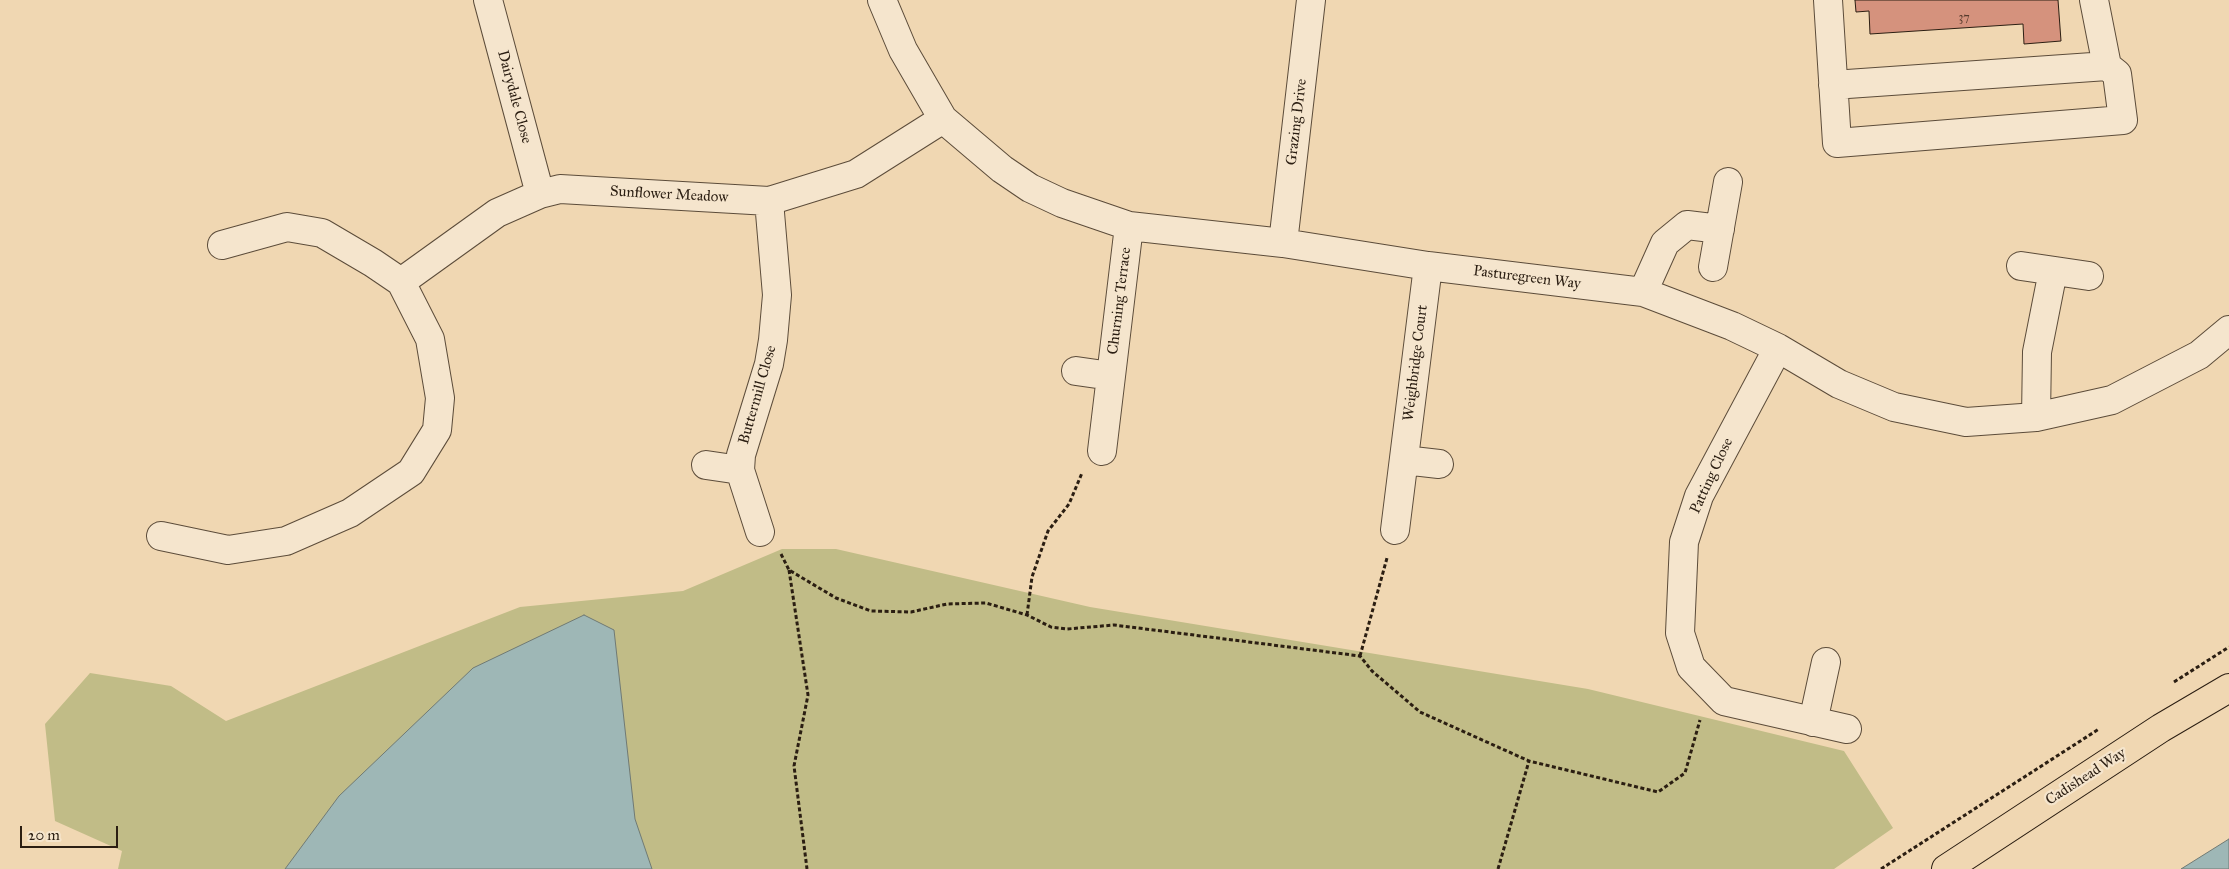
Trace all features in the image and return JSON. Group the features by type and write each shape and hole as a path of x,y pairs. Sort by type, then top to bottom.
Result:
{"highway":[{"name":"Cadishead Way","path":"1946,869 2161,728 2229,688"}],"street":[{"name":"Dairydale Close","path":"488,0 540,194"},
{"name":"Pasturegreen Way","path":"882,0 902,50 944,119 1002,169 1030,188 1062,203 1129,226 1282,243 1428,266 1643,292 1732,326 1778,348 1838,384 1894,407 1966,422 2036,417 2112,400 2199,355 2229,330"},
{"name":"Grazing Drive","path":"1282,243 1311,0"},
{"path":"1828,0 1837,143 2123,120 2117,74 2107,66 2094,0"},
{"path":"1833,85 2107,66"},
{"name":"Sunflower Meadow","path":"401,282 497,213 540,194 560,189 769,201 856,174 944,119"},
{"path":"1713,267 1728,182"},
{"name":"Buttermill Close","path":"760,532 740,470 741,456 769,364 773,340 777,295 769,201"},
{"path":"1643,292 1665,243 1687,225 1720,229"},
{"name":"Churning Terrace","path":"1102,451 1129,226"},
{"path":"161,536 228,550 286,541 350,513 411,472 437,430 440,398 430,339 401,282 322,233 287,227 222,246"},
{"name":"Weighbridge Court","path":"1395,530 1428,266"},
{"path":"2021,266 2089,276"},
{"path":"2036,417 2036,352 2053,271"},
{"name":"Patting Close","path":"1724,701 1686,677 1691,667 1680,633 1684,542 1700,496 1778,348"},
{"name":"Churning Terrace","path":"1076,371 1111,376"},
{"path":"1404,460 1439,464"},
{"path":"706,465 740,470"},
{"path":"1813,722 1826,662"},
{"path":"1724,701 1847,729"}],"path":[{"path":"1028,615 1032,577 1048,531 1069,504 1087,462 1102,451"},
{"path":"1360,656 1395,530"},
{"path":"760,532 781,554 789,570 808,695 794,766 806,869"},
{"path":"789,570 836,598 871,611 911,612 947,604 986,603 1028,615 1052,627 1114,625 1360,656 1372,671 1420,712 1529,761 1658,792 1684,773 1700,717 1711,703 1724,701"},
{"path":"2172,683 2229,647"},
{"path":"1881,869 2106,725"},
{"path":"1498,869 1529,761"}],"shaded area":[{"path":"782,549 836,549 1090,607 1588,689 1844,751 1893,828 1834,869 118,869 122,851 55,821 45,724 90,673 171,686 226,721 520,607 683,591"}],"water":[{"path":"584,615 614,630 635,819 652,869 285,869 339,796 473,668"},
{"path":"2229,839 2229,869 2181,869"}],"building":[{"path":"1855,0 2058,0 2061,41 2024,44 2023,24 1870,34 1869,11 1856,12"}]}
